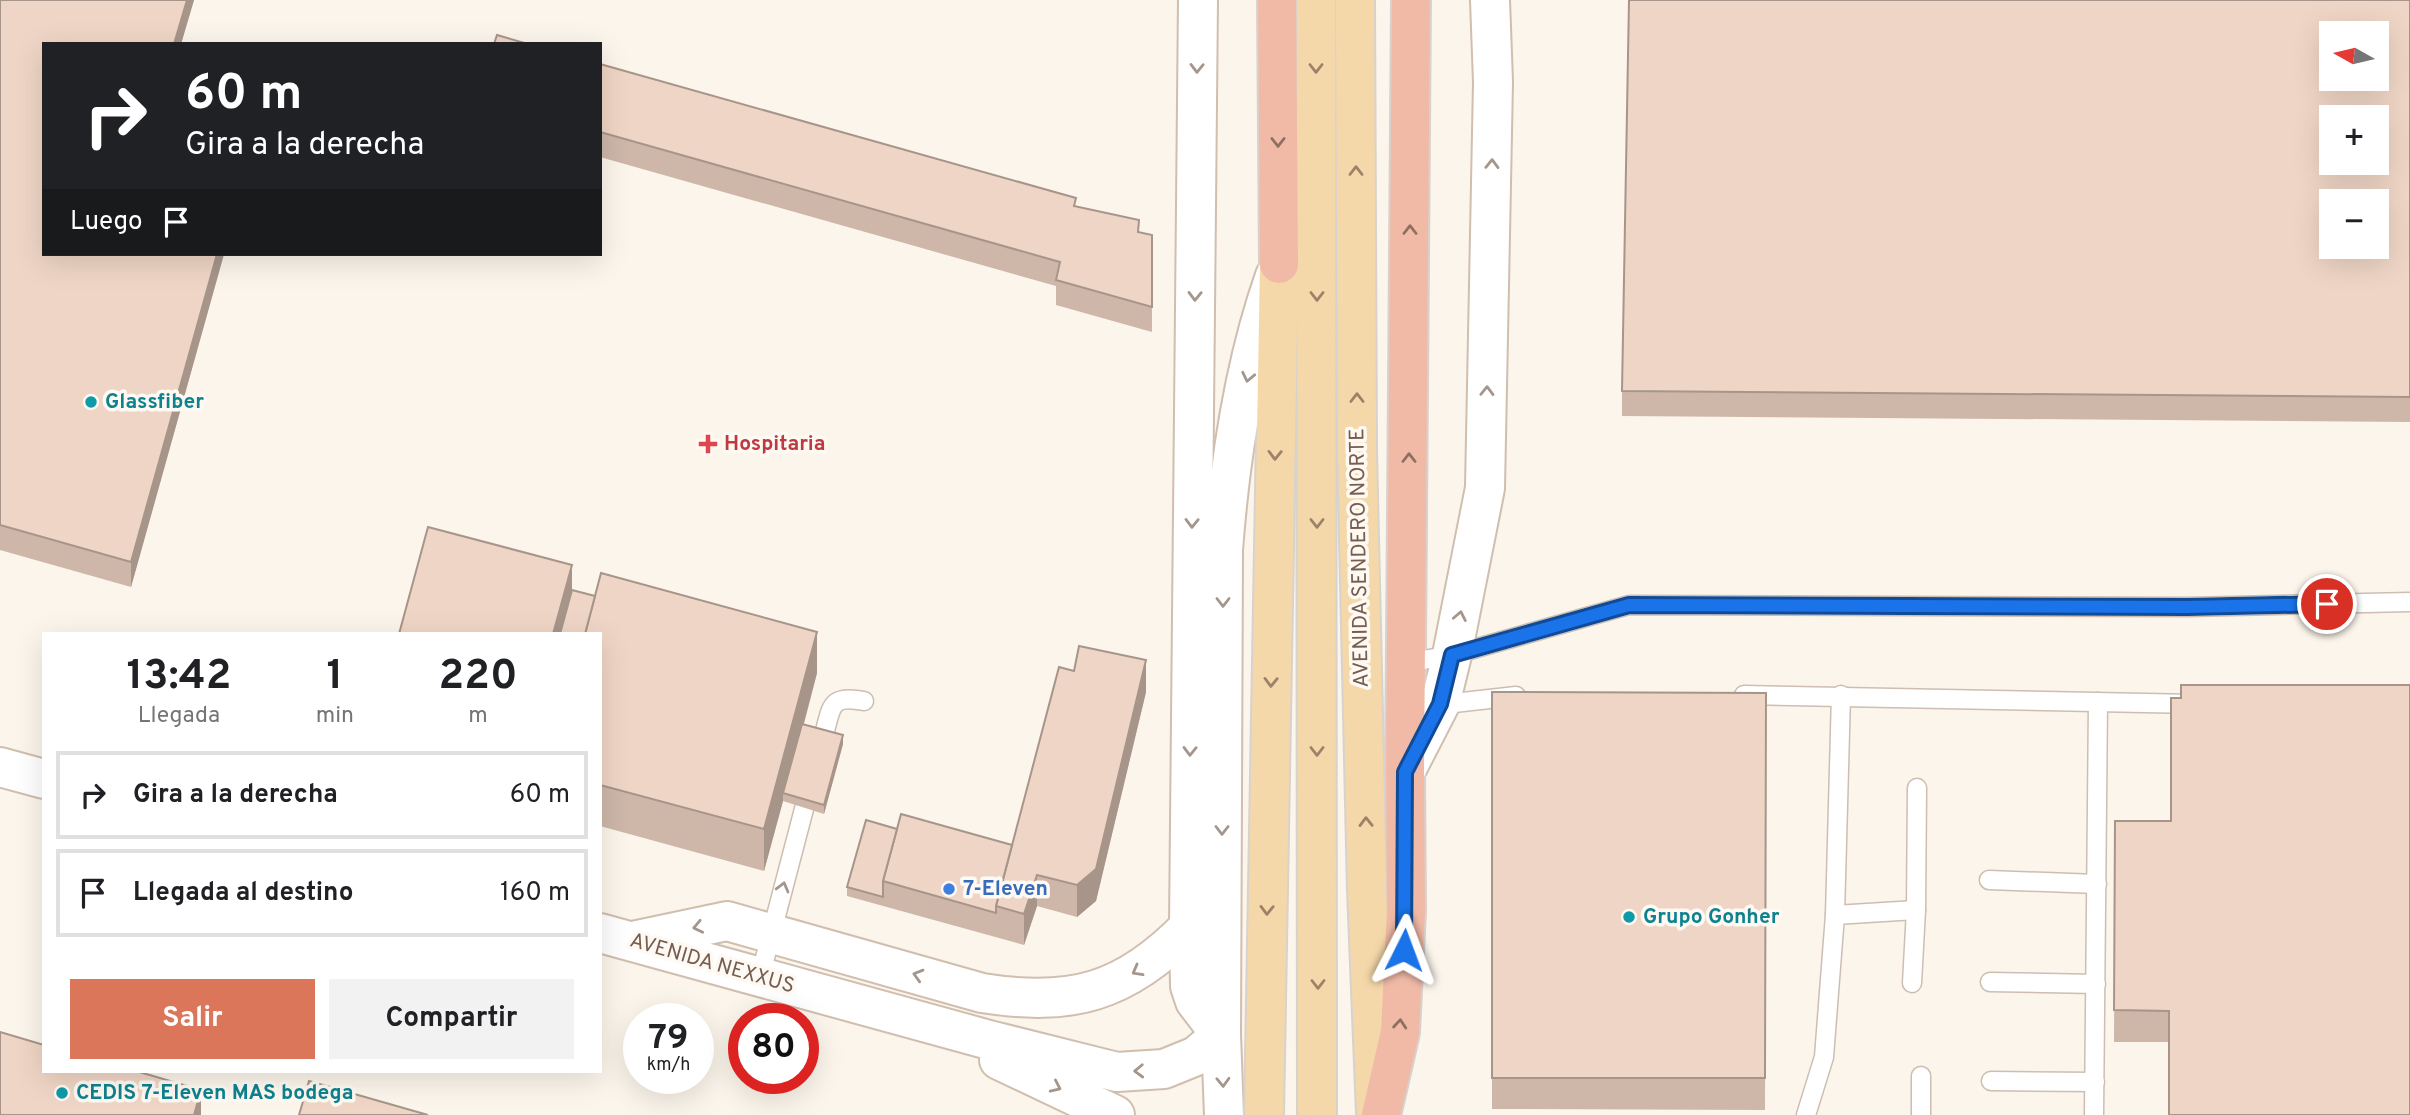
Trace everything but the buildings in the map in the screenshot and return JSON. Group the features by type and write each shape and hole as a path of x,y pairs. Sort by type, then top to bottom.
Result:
{"highway":[{"path":"1277,0 1279,264"},
{"path":"1378,1115 1400,1032 1406,911 1405,772 1423,707 1406,663 1411,0"}],"main road":[{"name":"AVENIDA SENDERO NORTE","path":"1316,0 1317,1115"},
{"name":"AVENIDA SENDERO NORTE","path":"1355,0 1357,452 1367,890 1378,1115"},
{"path":"1264,1115 1279,264"}],"street":[{"path":"1198,0 1189,927 1191,986 1195,1001 1221,1035"},
{"path":"1423,707 1452,655 1485,488 1493,82 1489,0"},
{"path":"1224,1115 1221,1035 1223,550 1228,479 1240,415 1261,316 1279,264"},
{"path":"0,767 42,778"},
{"path":"616,937 727,922 982,993 1048,999 1103,988 1143,969 1164,953 1189,927"},
{"name":"AVENIDA NEXXUS","path":"616,937 906,1016"},
{"path":"906,1016 1117,1072 1164,1069 1196,1056 1221,1035"},
{"path":"906,1016 1115,1115"}],"lane":[{"path":"1406,663 1452,655 1629,605 2188,607 2410,602"},
{"path":"1423,707 1538,694"},
{"path":"1731,695 2206,704"},
{"path":"1806,1115 1824,1056 1835,915 1841,695"},
{"path":"822,738 832,708 839,699 864,701"},
{"path":"2094,1115 2098,702"},
{"path":"1912,983 1916,910 1917,788"},
{"path":"760,977 804,809"},
{"path":"1989,880 2096,884"},
{"path":"1835,915 1916,910"},
{"path":"1990,982 2096,984"},
{"path":"1921,1076 1921,1115"},
{"path":"1991,1081 2095,1082"}],"place":[{"name":"Glassfiber","path":"91,402"},
{"name":"Hospitaria","path":"708,444"},
{"name":"7-Eleven","path":"949,889"},
{"name":"Grupo Gonher","path":"1629,917"},
{"name":"CEDIS 7-Eleven MAS bodega","path":"62,1093"}],"route":[{"path":"1404,950 1405,772 1440,704 1452,655 1629,605 2188,607 2327,604"}]}
